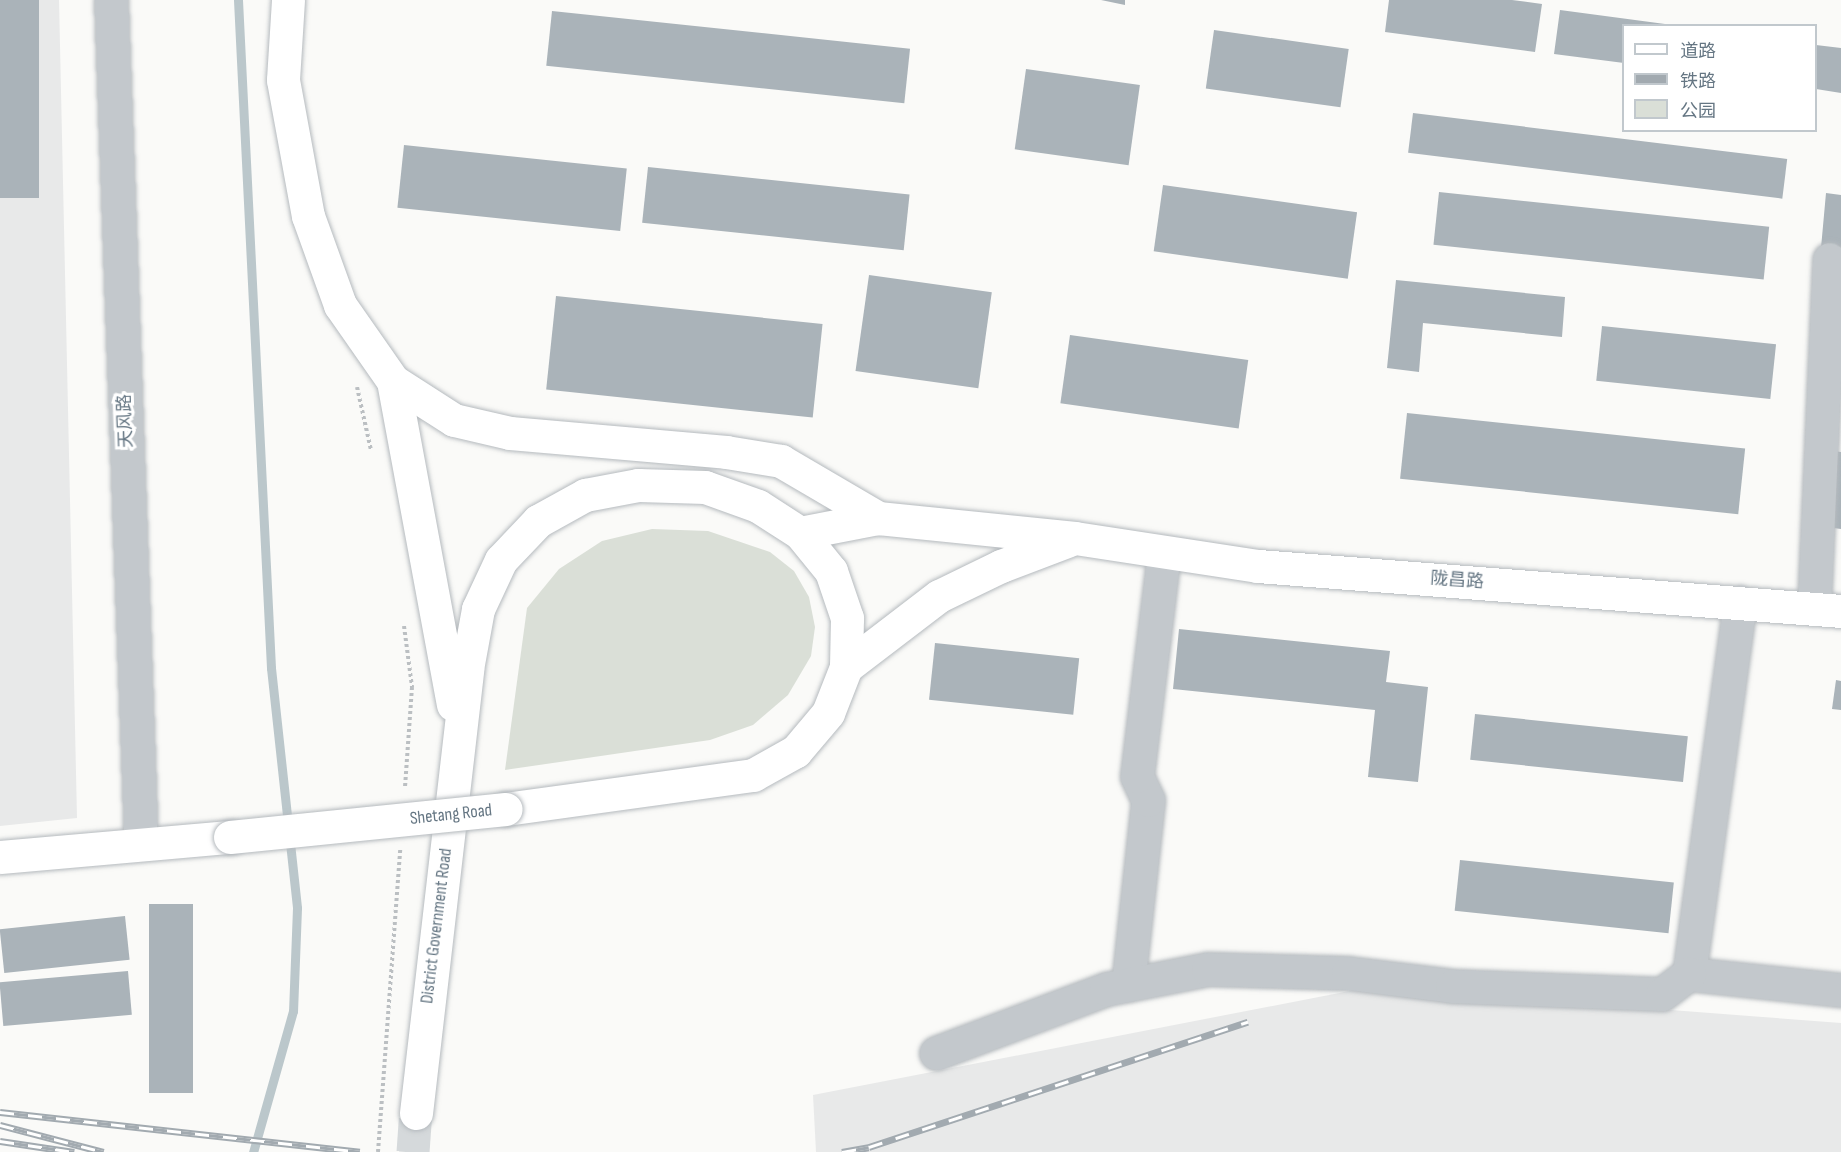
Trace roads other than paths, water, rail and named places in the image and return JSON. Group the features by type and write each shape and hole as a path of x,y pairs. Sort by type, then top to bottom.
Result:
{"main road":[{"path":"288,0 283,80 308,216 340,304 393,381 454,420 510,433 726,452 781,461 878,518"},
{"path":"393,381 459,739"},
{"name":"District Government Road","path":"416,1113 459,739 478,609 501,560 538,521 585,495 638,485 694,487 759,506 800,532 831,571 847,618 846,667"},
{"path":"800,532 878,518"},
{"name":"陇昌路","path":"878,518 1075,538 1258,566 1828,609"},
{"path":"846,667 939,596 1001,566 1075,538"},
{"name":"Shetang Road","path":"0,856 141,842 230,837 507,809 753,775 796,751 828,713 846,667"}],"street":[{"name":"天风路","path":"111,0 141,842"},
{"path":"1828,609 1829,259"},
{"path":"1128,985 1148,800 1137,776 1164,552"},
{"path":"1689,974 1740,602"},
{"path":"936,1053 1106,989 1208,969 1348,973 1452,986 1662,994 1689,974 1841,990"}],"waterway":[{"path":"238,0 271,668 297,908 293,1011 253,1152"}],"tunnel":[{"path":"413,1152 416,1113"}],"railway":[{"path":"842,1152 869,1147 1248,1022"},
{"path":"0,1112 360,1152"},
{"path":"0,1125 104,1152"},
{"path":"0,1141 74,1152"}]}
